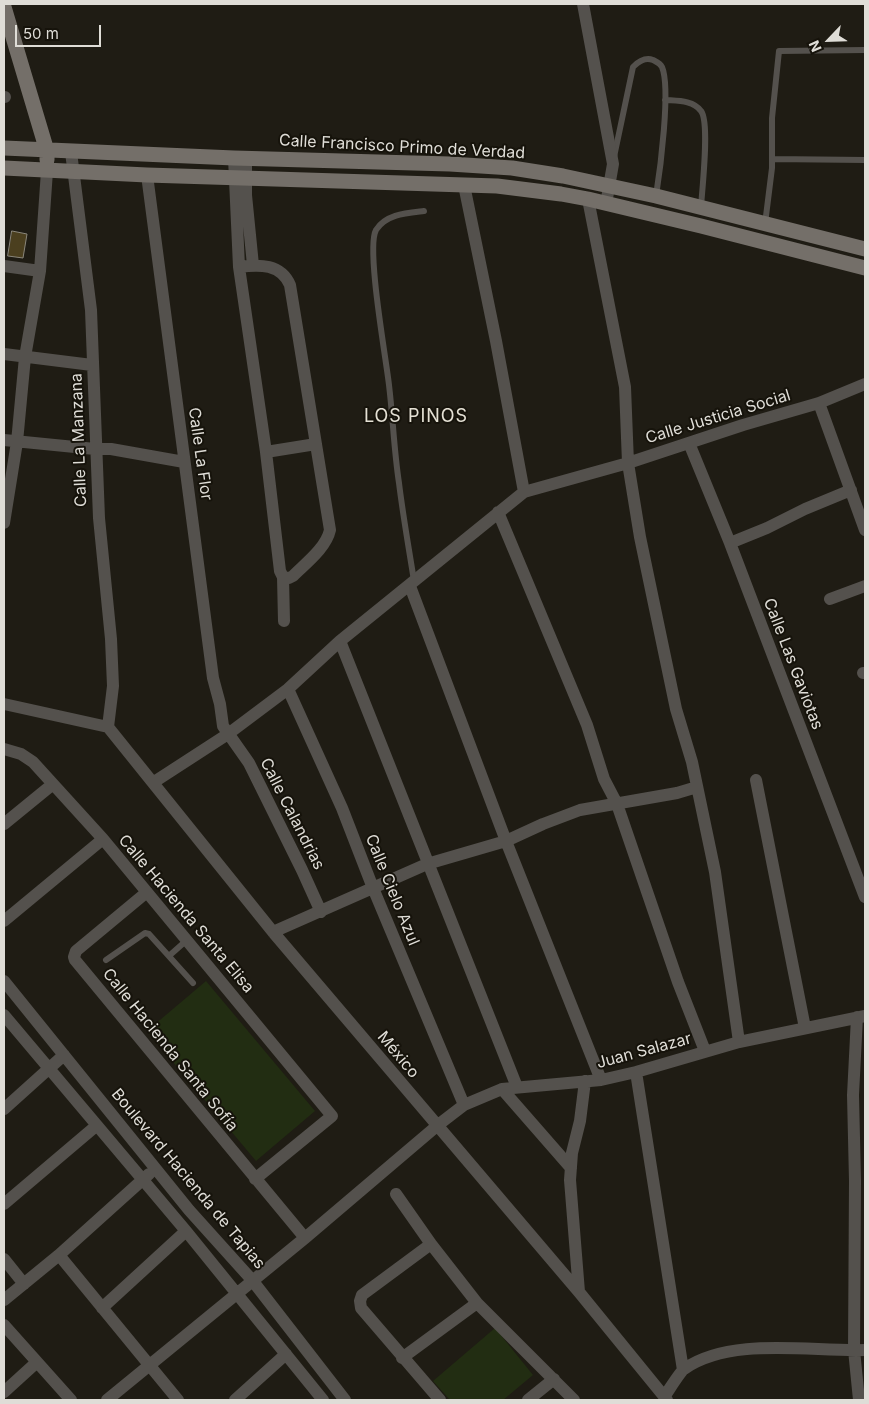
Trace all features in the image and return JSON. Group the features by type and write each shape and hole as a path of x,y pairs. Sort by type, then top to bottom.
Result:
{"main road":[{"path":"4,7 47,150 48,171"},
{"name":"Calle Francisco Primo de Verdad","path":"4,148 71,152 450,164 512,168 656,196 865,249"},
{"name":"Calle Francisco Primo de Verdad","path":"4,168 147,176 512,188 588,199 865,268"}],"street":[{"path":"583,4 612,164 606,204"},
{"name":"Calle La Manzana","path":"71,152 72,172 91,310 99,518 112,639 112,686 108,727"},
{"path":"240,158 239,267 266,452 280,571 283,577 284,621"},
{"path":"4,521 18,442 25,357 40,271 48,171"},
{"name":"Calle La Flor","path":"147,176 213,678 220,704 223,726 228,734"},
{"path":"241,178 246,195 253,265"},
{"path":"154,782 228,734 288,689 340,641 524,492 464,185"},
{"path":"588,199 626,387 628,463 640,537 676,709 692,762 715,872 739,1042"},
{"path":"239,267 253,265 280,270 286,276 290,285 330,530 328,538 294,576 289,578 283,577"},
{"path":"4,266 40,271"},
{"path":"4,354 92,365"},
{"name":"Calle Justicia Social","path":"524,492 628,463 743,425 819,403 865,384"},
{"path":"819,403 865,530"},
{"path":"4,440 111,449 184,462"},
{"name":"Calle Las Gaviotas","path":"689,443 730,543 865,897"},
{"path":"266,452 316,444"},
{"path":"730,543 767,528 805,508 852,490"},
{"path":"498,512 587,725 604,779 617,804 678,982 705,1052"},
{"path":"412,584 506,841 600,1080"},
{"path":"830,599 865,586"},
{"path":"340,641 517,1087"},
{"name":"Calle Cielo Azul","path":"288,689 342,808 373,888 464,1105"},
{"path":"4,704 108,727"},
{"name":"México","path":"108,727 273,932 579,1292 665,1398"},
{"name":"Calle Calandrias","path":"228,734 249,763 269,801 321,912"},
{"name":"Calle Hacienda Santa Elisa","path":"4,749 22,754 33,762 103,839 332,1116 255,1180"},
{"path":"756,780 805,1028"},
{"path":"4,824 53,784"},
{"path":"273,932 427,864 506,841 580,810 677,793 697,787"},
{"path":"4,921 103,839"},
{"name":"Calle Hacienda Santa Sofía","path":"147,892 76,951 74,957 255,1180 305,1238"},
{"name":"Boulevard Hacienda de Tapias","path":"4,981 189,1210 252,1280 345,1400"},
{"path":"4,1016 186,1230 323,1400"},
{"path":"859,1400 859,1094 861,1016"},
{"name":"Juan Salazar","path":"107,1400 464,1105 502,1089 600,1080 636,1072 739,1042 861,1016"},
{"path":"4,1108 64,1055"},
{"path":"636,1072 683,1370"},
{"path":"579,1292 572,1208 571,1168 585,1081"},
{"path":"502,1089 571,1168"},
{"path":"4,1204 96,1126"},
{"path":"4,1300 59,1255 155,1169"},
{"path":"396,1194 431,1244 476,1302 574,1400"},
{"path":"102,1308 186,1230"},
{"path":"431,1244 362,1295 360,1301 361,1308 440,1400"},
{"path":"59,1255 178,1400"},
{"path":"4,1259 24,1284"},
{"path":"402,1358 476,1302"},
{"path":"4,1325 71,1400"},
{"path":"665,1398 683,1370 712,1356 752,1348 860,1350"},
{"path":"234,1400 286,1354"},
{"path":"4,1392 37,1362"},
{"path":"528,1400 554,1379"}],"lane":[{"path":"765,224 772,160 772,118 779,51 865,50"},
{"path":"612,164 633,67 638,61 648,58 658,62 662,68 665,80 665,100 656,196"},
{"path":"665,100 684,101 697,106 703,112 704,144 701,208"},
{"path":"772,160 865,160"},
{"path":"412,584 373,266 373,240 381,224 390,218 403,213 424,211"},
{"path":"106,960 144,933 149,934 170,955 193,983"},
{"path":"170,955 187,940"}],"green space":[{"path":"206,981 315,1111 256,1161 147,1031"},
{"path":"495,1328 533,1375 503,1400 450,1400 433,1381"}],"building":[{"path":"12,231 27,234 23,258 8,256"}],"district":[{"name":"LOS PINOS","path":"416,417"}]}
